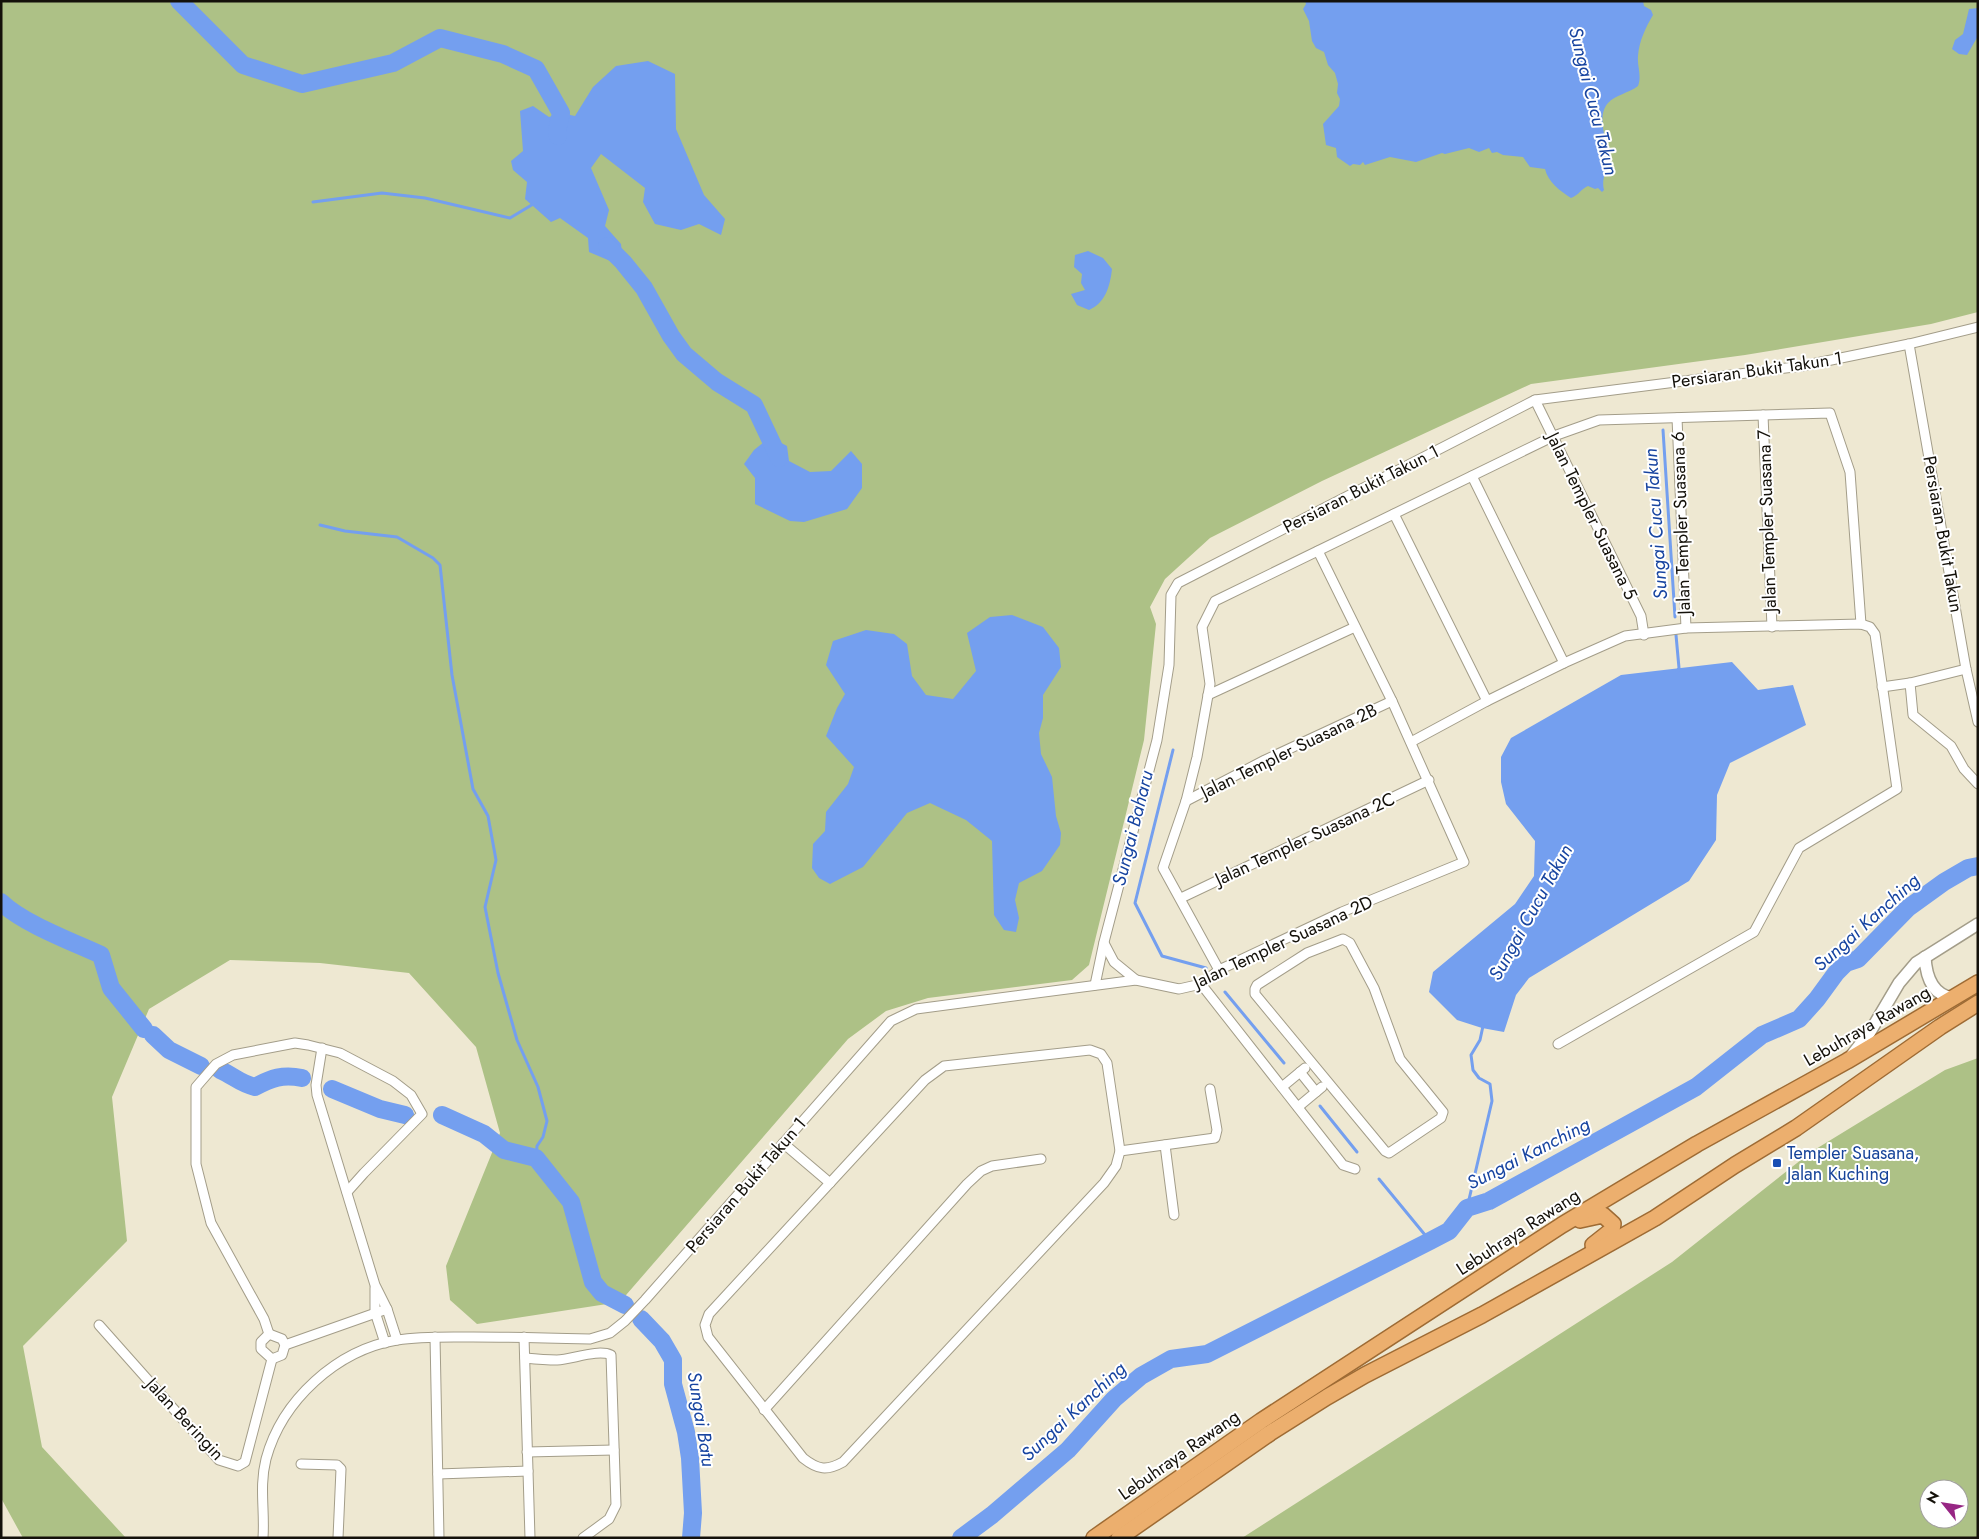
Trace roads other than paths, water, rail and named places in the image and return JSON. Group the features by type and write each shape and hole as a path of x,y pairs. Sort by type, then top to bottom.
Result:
{"highway":[{"name":"Lebuhraya Rawang","path":"1094,1538 1262,1421 1562,1225 1697,1144 1847,1061 1978,984"},
{"name":"Lebuhraya Rawang","path":"1119,1538 1270,1433 1327,1397 1573,1265 1655,1218 1735,1165 1796,1128 1940,1027 1978,1003"},
{"path":"1562,1225 1603,1215 1613,1224 1612,1230 1573,1265"}],"street":[{"name":"Persiaran Bukit Takun 1","path":"263,1538 261,1490 266,1459 277,1430 286,1415 311,1384 332,1368 356,1353 397,1340 435,1337 590,1338 610,1333 625,1321 645,1300 891,1021 916,1008 1095,985 1104,942 1157,740 1169,665 1171,595 1178,583 1535,400 1802,366 1909,344 1978,327"},
{"name":"Persiaran Bukit Takun","path":"1909,344 1966,669 1978,722"},
{"name":"Jalan Templer Suasana 5","path":"1535,400 1641,616 1644,635"},
{"path":"1219,970 1163,868 1186,801 1198,757 1210,684 1202,627 1215,602 1554,436 1599,420 1830,413 1850,472 1861,624"},
{"name":"Jalan Templer Suasana 7","path":"1763,415 1772,627"},
{"name":"Jalan Templer Suasana 6","path":"1677,418 1686,628"},
{"path":"1472,476 1564,663"},
{"path":"1394,514 1487,701"},
{"path":"1318,550 1429,780"},
{"path":"1411,742 1487,701 1564,663 1625,636 1686,628 1861,624 1870,627 1874,634 1896,789 1798,848 1754,932 1558,1044"},
{"path":"1208,696 1355,627"},
{"path":"1882,687 1910,683 1966,669"},
{"path":"1910,683 1913,715 1951,746 1964,769 1978,784"},
{"name":"Jalan Templer Suasana 2B","path":"1186,801 1265,760 1392,701"},
{"name":"Jalan Templer Suasana 2D","path":"1095,985 1136,980 1179,989 1202,984 1219,970 1342,912 1464,862 1429,780"},
{"name":"Jalan Templer Suasana 2C","path":"1180,898 1429,780"},
{"path":"1847,1061 1870,1032 1907,972 1916,963 1978,924"},
{"path":"1343,940 1350,943 1374,988 1400,1059 1443,1112 1441,1118 1389,1153 1387,1152 1255,994 1254,989 1257,985 1307,953 1343,940"},
{"path":"1104,942 1114,962 1136,980"},
{"path":"1925,957 1926,973 1931,984 1945,996 1953,998"},
{"path":"1202,984 1343,1165 1355,1169"},
{"path":"270,1334 261,1342 261,1349 272,1358 282,1355 285,1345 282,1339 270,1334 264,1319 210,1223 196,1164 196,1087 216,1064 233,1055 295,1043 340,1053 394,1081 411,1096 422,1114 347,1192"},
{"path":"322,1048 316,1094 375,1285 387,1309 397,1340"},
{"path":"1090,1050 1101,1054 1107,1064 1120,1151 1116,1166 1104,1183 843,1462 834,1467 821,1469 812,1466 803,1458 764,1410 708,1337 705,1325 709,1314 830,1183 925,1080 944,1066 1090,1050"},
{"path":"1282,1087 1302,1070 1319,1089 1298,1107"},
{"path":"1120,1151 1215,1138 1216,1130 1210,1089"},
{"path":"783,1142 830,1183"},
{"path":"1165,1145 1174,1215"},
{"path":"764,1410 967,1184 981,1171 992,1166 1041,1160"},
{"path":"375,1285 375,1312 385,1343"},
{"path":"285,1345 387,1309"},
{"name":"Jalan Beringin","path":"99,1325 219,1460 238,1466 245,1462 272,1358"},
{"path":"435,1337 439,1538"},
{"path":"524,1337 530,1538"},
{"path":"524,1358 556,1360 578,1358 599,1352 611,1355 616,1505 609,1518 583,1538"},
{"path":"528,1452 614,1450"},
{"path":"301,1464 330,1464 337,1465 341,1469 338,1538"},
{"path":"438,1474 528,1471"}],"water":[{"path":"1305,1 1643,1 1644,6 1651,10 1653,15 1645,29 1640,45 1638,60 1640,78 1638,86 1611,100 1604,109 1603,123 1608,160 1603,186 1604,190 1602,192 1598,188 1595,189 1588,186 1571,198 1552,182 1545,169 1530,167 1523,157 1503,155 1497,152 1492,153 1489,148 1479,152 1469,148 1445,154 1442,153 1416,162 1390,157 1365,165 1363,162 1360,165 1353,164 1350,166 1337,157 1336,148 1326,145 1323,124 1339,106 1338,84 1335,73 1328,65 1324,52 1316,48 1312,41 1309,21 1303,9 1306,4"},
{"path":"1978,8 1978,36 1967,55 1959,54 1952,49 1955,40 1963,34 1969,9"},
{"path":"648,61 675,74 676,129 704,195 725,219 721,235 699,224 681,230 655,224 643,202 645,188 601,154 591,168 609,210 605,226 621,244 623,262 615,263 589,252 588,238 560,218 551,222 525,199 527,182 513,170 511,161 523,151 520,111 533,106 549,117 561,113 575,116 593,87 616,66"},
{"path":"1088,251 1103,258 1112,269 1106,294 1095,307 1089,310 1077,305 1071,294 1085,290 1081,283 1082,274 1074,267 1075,255"},
{"path":"770,437 787,446 789,461 810,472 831,471 851,451 862,464 862,488 847,509 804,522 790,521 755,504 755,478 744,464 754,450"},
{"path":"1012,615 1043,627 1059,648 1061,667 1043,695 1043,718 1039,733 1041,754 1052,777 1056,816 1061,833 1060,845 1042,871 1019,883 1015,900 1019,918 1016,932 1004,930 994,915 992,841 966,820 930,803 907,813 863,867 830,884 819,878 812,868 813,844 825,831 826,812 848,784 854,767 826,736 837,708 845,694 826,665 833,641 866,630 894,634 907,644 912,676 926,695 953,699 976,671 967,633 990,617"},
{"path":"1732,662 1758,690 1793,685 1806,725 1730,763 1717,795 1716,840 1689,881 1529,978 1516,995 1504,1032 1482,1028 1457,1020 1429,992 1433,972 1515,904 1534,876 1535,841 1506,804 1501,782 1501,757 1511,738 1621,675"}],"waterway":[{"name":"Sungai Baharu","path":"179,1 243,65 302,84 393,63 440,38 503,54 536,69 561,113 557,131 558,136"},
{"path":"313,202 382,193 425,198 510,218 535,203"},
{"name":"Sungai Baharu","path":"607,246 644,288 671,336 684,354 717,382 754,405 779,458"},
{"name":"Sungai Cucu Takun","path":"1663,430 1675,617"},
{"path":"320,525 345,531 397,537 433,558 440,565 452,675 473,789 488,816 496,860 485,907 498,973 517,1040 538,1087 547,1121 543,1137 537,1146 536,1158"},
{"name":"Sungai Cucu Takun","path":"1676,635 1679,668 1677,672"},
{"name":"Sungai Baharu","path":"1173,750 1135,903 1162,956 1206,968"},
{"name":"Sungai Cucu Takun","path":"961,1538 992,1515 1068,1450 1114,1399 1141,1376 1171,1359 1207,1354 1430,1241 1449,1231 1467,1208 1489,1201 1696,1087 1762,1035 1799,1019 1836,973 1846,963 1858,959 1908,908 1944,882 1968,868 1978,866"},
{"name":"Sungai Batu","path":"1,902 34,925 101,955 111,988 144,1029"},
{"name":"Sungai Baharu","path":"1225,992 1284,1063"},
{"name":"Sungai Cucu Takun","path":"1467,1208 1492,1101 1490,1084 1479,1078 1473,1070 1471,1055 1480,1040 1483,1026"},
{"name":"Sungai Batu","path":"153,1035 169,1050 201,1066"},
{"name":"Sungai Batu","path":"220,1070 245,1084 255,1087 277,1078 289,1076 302,1078"},
{"name":"Sungai Batu","path":"332,1089 380,1109 405,1115"},
{"name":"Sungai Baharu","path":"1320,1106 1357,1152"},
{"name":"Sungai Batu","path":"442,1115 484,1134 504,1150 536,1158 571,1202 593,1282 602,1293 625,1305"},
{"name":"Sungai Baharu","path":"1379,1179 1430,1241"},
{"name":"Sungai Batu","path":"641,1319 662,1341 673,1360 673,1384 686,1432 690,1458 693,1513 691,1538"}],"place":[{"name":"Templer Suasana, Jalan Kuching","path":"1777,1163"}],"water label":[{"name":"Sungai Kanching","path":"1866,922"},
{"name":"Sungai Kanching","path":"1528,1153"},
{"name":"Sungai Kanching","path":"1073,1411"}]}
